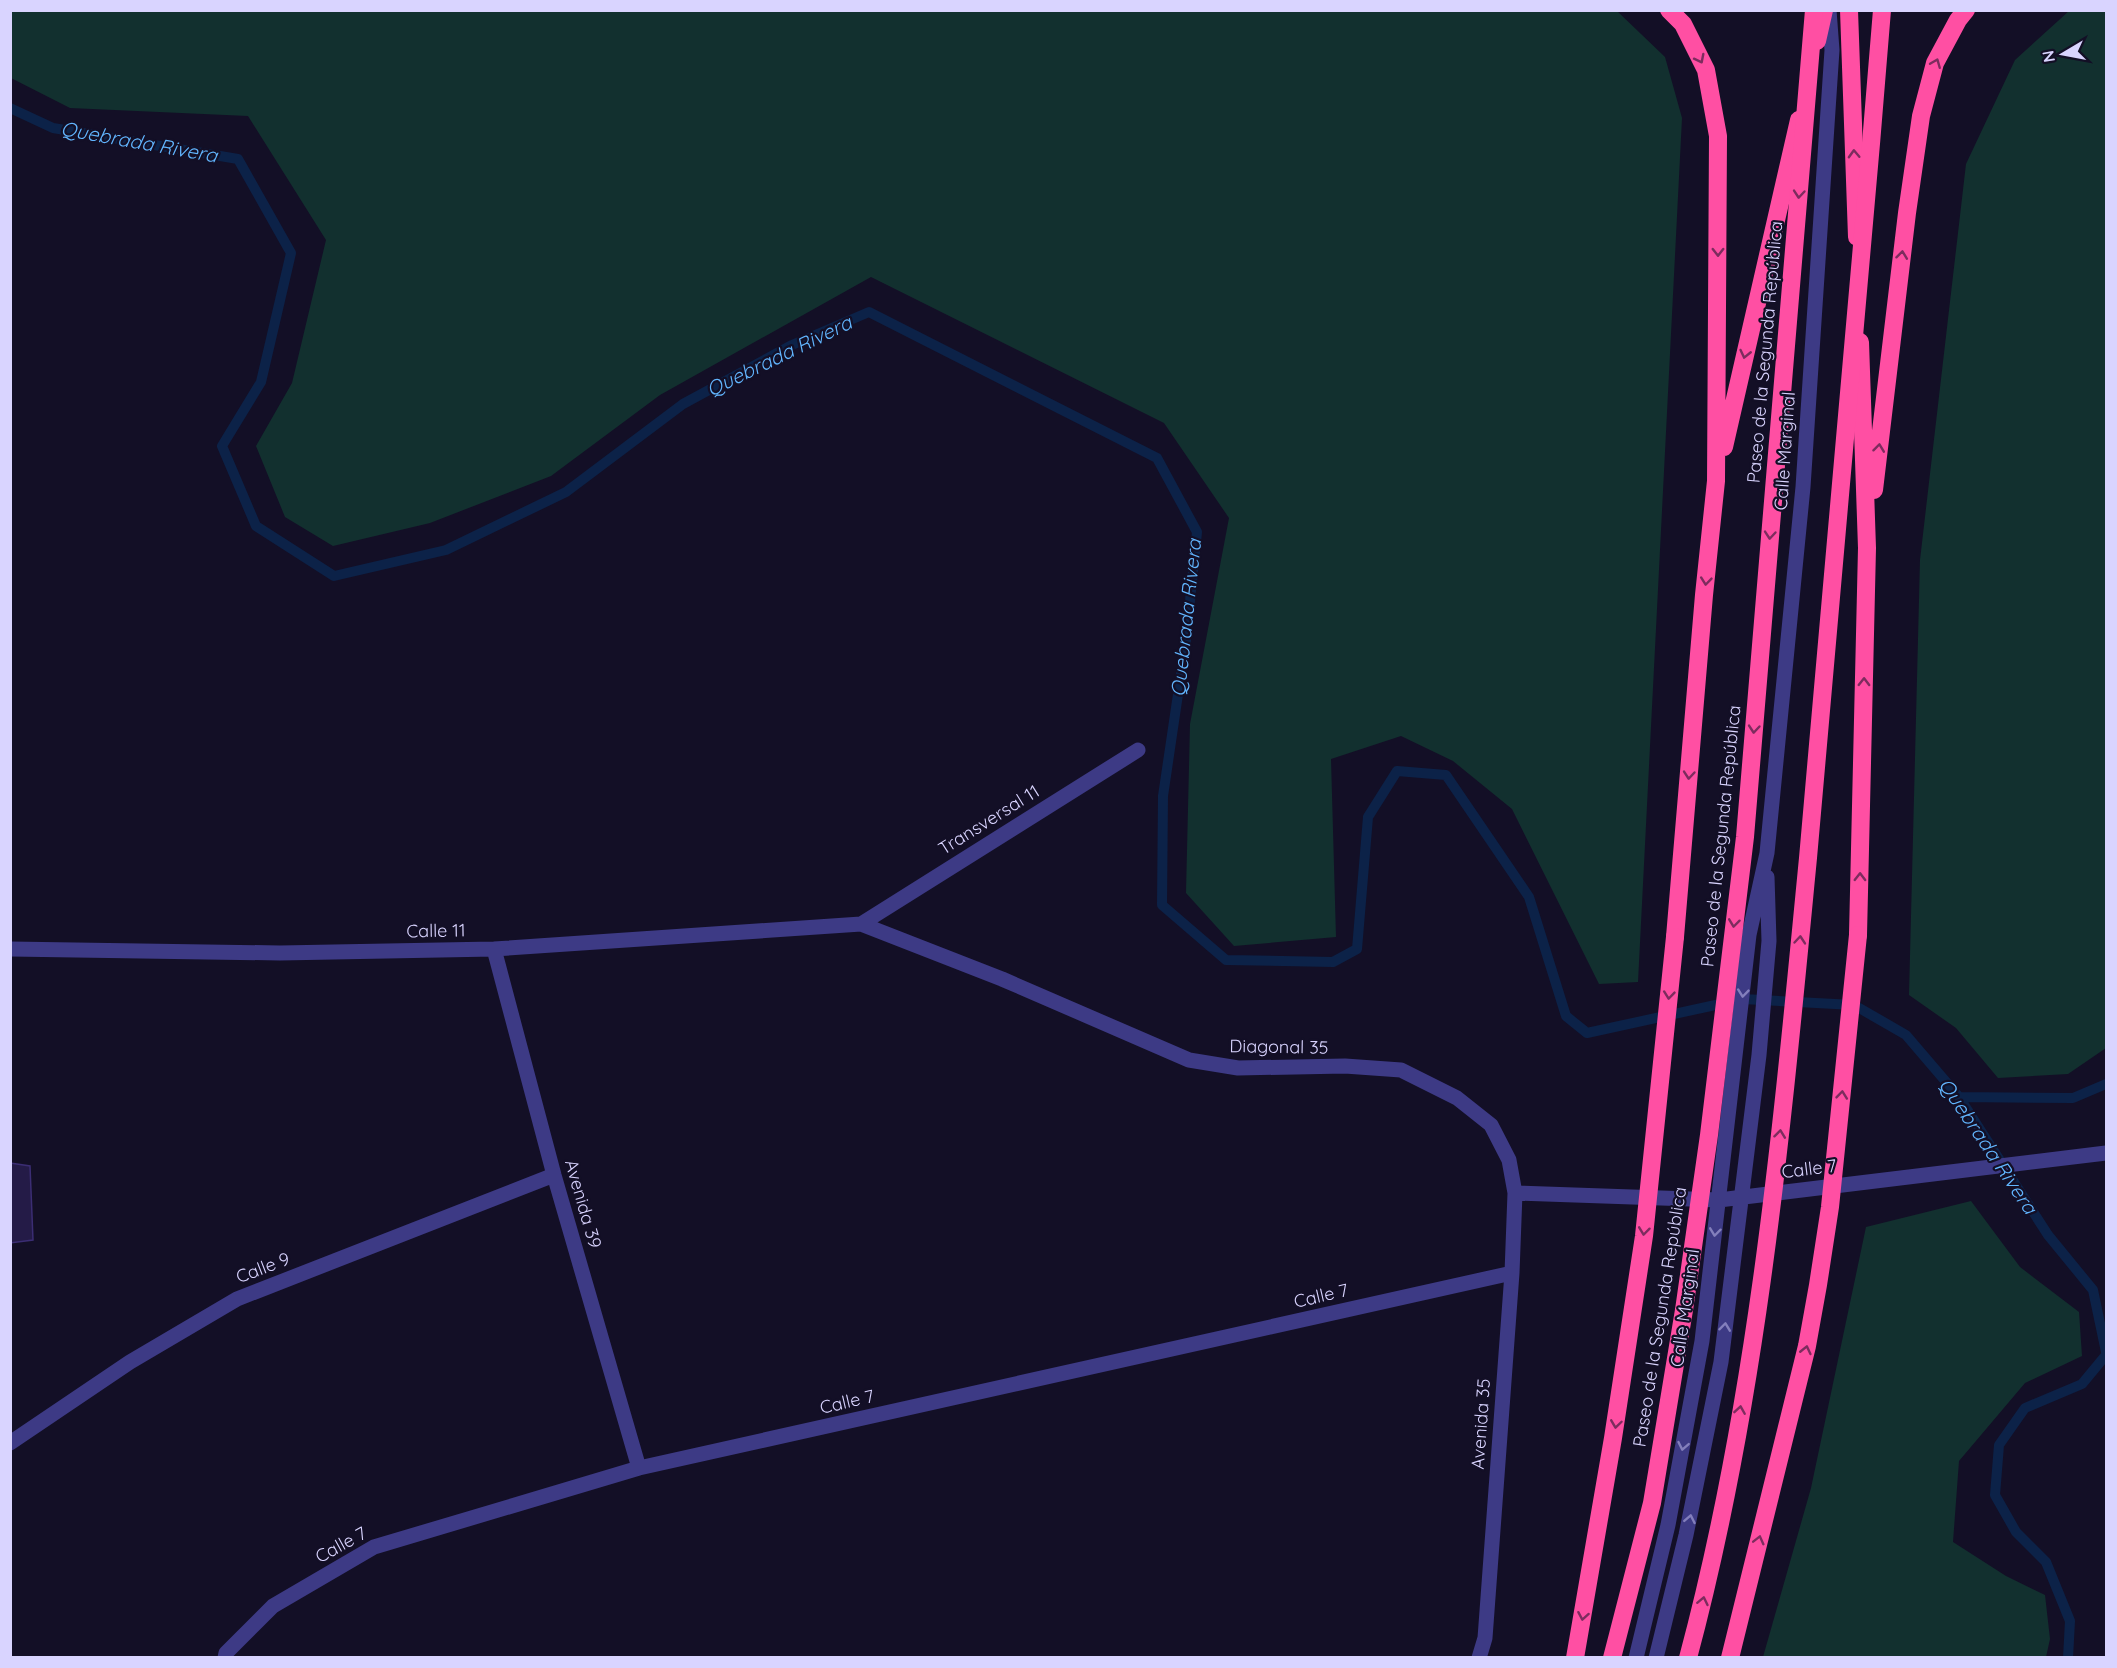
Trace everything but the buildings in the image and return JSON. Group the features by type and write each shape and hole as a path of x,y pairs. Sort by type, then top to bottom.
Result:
{"highway":[{"path":"1575,1658 1613,1438 1644,1236 1675,937 1716,481 1718,136 1706,70 1683,24 1669,10"},
{"name":"Paseo de la Segunda República","path":"1612,1658 1652,1503 1684,1310 1709,1135 1745,837 1814,10"},
{"path":"1716,481 1824,10"},
{"path":"1730,1658 1804,1358 1816,1295 1830,1207 1858,935 1867,548 1849,10"},
{"path":"1688,1658 1701,1608 1733,1455 1768,1237 1789,1055 1829,631 1882,10"},
{"path":"1867,548 1921,116 1935,63 1958,20 1966,10"}],"street":[{"name":"Calle Marginal","path":"1636,1658 1668,1525 1702,1341 1749,935 1767,853 1803,487 1833,50 1829,10"},
{"name":"Calle Marginal","path":"1833,50 1844,10"},
{"name":"Transversal 11","path":"861,924 1138,750"},
{"name":"Calle Marginal","path":"1656,1658 1686,1535 1721,1362 1752,1114 1769,941 1767,853"},
{"name":"Calle 11","path":"10,949 280,953 494,949 861,924"},
{"name":"Diagonal 35","path":"861,924 1002,979 1189,1060 1238,1068 1345,1066 1401,1070 1457,1098 1491,1125 1509,1160 1515,1194"},
{"name":"Avenida 39","path":"494,949 554,1175 639,1468"},
{"name":"Calle 7","path":"1515,1194 1719,1200 2103,1153"},
{"name":"Calle 9","path":"10,1443 130,1362 237,1299 554,1175"},
{"name":"Avenida 35","path":"1479,1658 1485,1638 1512,1273 1515,1194"},
{"name":"Calle 7","path":"226,1655 273,1606 374,1547 639,1468 1512,1273"}],"green space":[{"path":"10,11 1617,11 1665,57 1682,118 1638,982 1599,984 1512,809 1453,761 1401,736 1331,759 1336,937 1234,946 1186,893 1190,724 1229,518 1164,423 871,277 660,395 551,476 430,523 333,546 285,517 256,446 292,383 326,240 248,116 70,108 11,78"},
{"path":"2069,11 2106,11 2106,1048 2068,1074 1998,1078 1956,1028 1909,995 1920,560 1966,164 2015,60"},
{"path":"1971,1201 2020,1267 2079,1312 2082,1356 2025,1383 1959,1461 1953,1542 2006,1576 2045,1595 2050,1639 2046,1657 1763,1657 1811,1488 1866,1227"}],"waterway":[{"name":"Quebrada Rivera","path":"10,108 53,128 238,159 291,253 261,382 222,446 256,526 334,576 446,550 566,492 683,404 792,345 869,312 1157,458 1197,532 1186,640 1163,796 1162,905 1226,960 1333,962 1357,949 1368,817 1397,771 1446,775 1529,897 1566,1016 1587,1033 1743,999 1854,1005 1906,1035 1959,1097 2048,1235 2093,1290 2106,1352"},
{"path":"1959,1097 2073,1098 2106,1084"},
{"name":"Quebrada Rivera","path":"2068,1658 2070,1621 2046,1562 2016,1532 1995,1495 1999,1445 2025,1408 2082,1384 2106,1355"}]}
